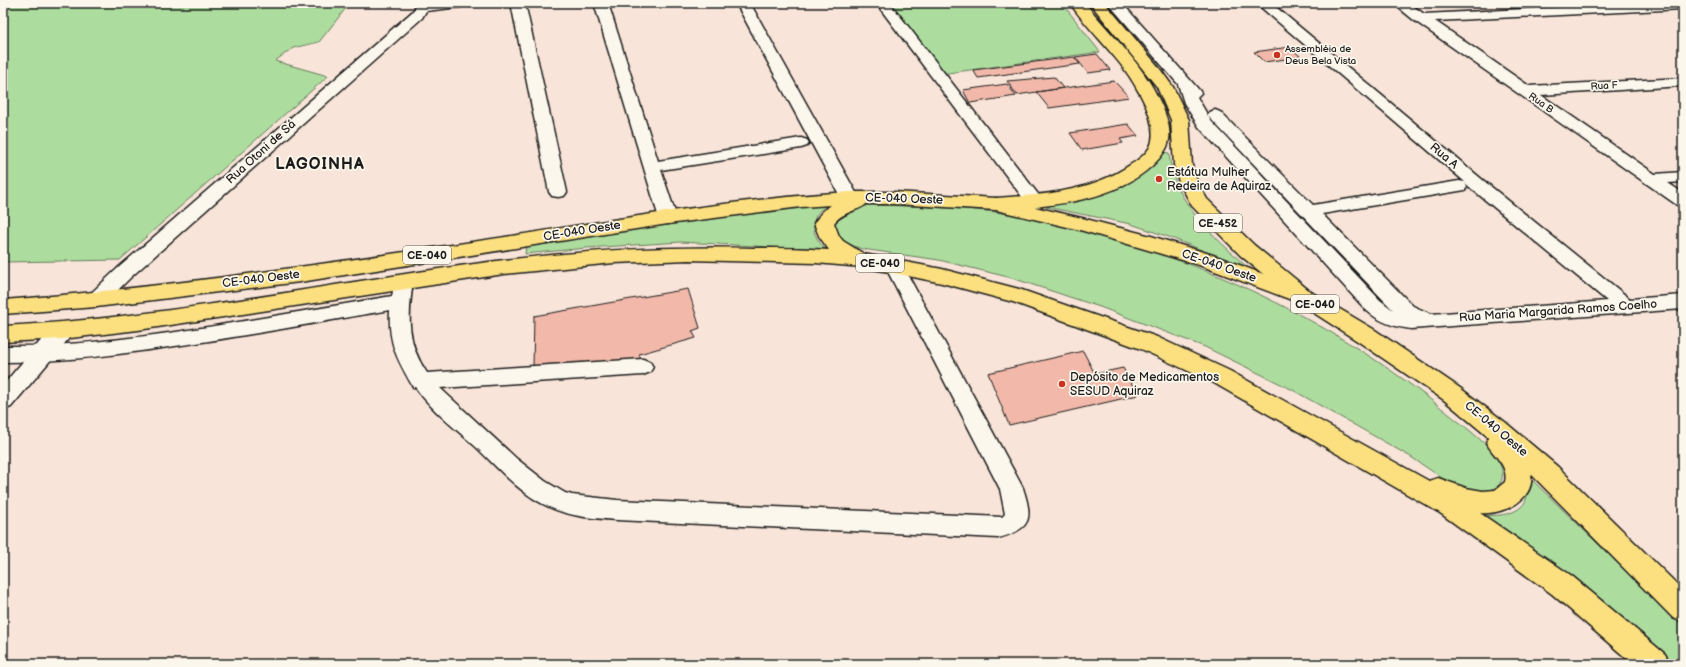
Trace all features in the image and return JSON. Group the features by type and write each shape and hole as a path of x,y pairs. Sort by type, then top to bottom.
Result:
{"main road":[{"path":"996,204 1035,202 1088,192 1111,184 1133,172 1150,159 1159,145 1160,132 1156,115 1142,84 1076,3"},
{"name":"CE-452","path":"1097,3 1165,87 1180,120 1183,165 1188,182 1199,202 1247,250 1304,297"},
{"name":"CE-040 Oeste","path":"3,307 96,300 300,275 668,218 773,204 850,198 894,198 996,204 1082,224 1144,241 1206,260 1304,297 1367,336 1452,394 1549,474 1683,609"},
{"path":"862,260 836,246 829,239 824,223 828,216 844,205 894,198"},
{"name":"CE-040 Oeste","path":"3,334 62,331 402,291 530,264 629,255 727,253 816,256 862,260 894,266 942,276 1019,296 1148,343 1222,377 1449,505 1562,586 1655,664"},
{"path":"1366,457 1436,489 1460,497 1482,502 1496,501 1509,496 1517,487 1519,479 1518,470 1511,458 1452,394"}],"street":[{"path":"422,6 460,3"},
{"path":"518,3 558,192"},
{"path":"601,3 668,218"},
{"path":"743,3 850,198"},
{"path":"883,3 1035,202"},
{"path":"1115,3 1185,84 1406,311 1416,316 1433,319"},
{"name":"Rua A","path":"1263,3 1478,185 1627,307"},
{"name":"Rua B","path":"1400,3 1683,201"},
{"path":"1420,18 1683,5"},
{"name":"Rua Otoni de Sá","path":"96,300 124,273 417,15 422,6"},
{"name":"Rua F","path":"1524,91 1683,82"},
{"path":"1185,84 1192,104 1205,124 1373,305 1382,313 1396,320 1411,322 1433,319"},
{"path":"652,167 801,143"},
{"path":"1651,179 1683,177"},
{"path":"1309,211 1459,186"},
{"path":"3,354 40,355 92,351 285,322 402,291 400,326 403,348 420,381 442,406 537,488 558,500 583,507 998,528 1009,526 1016,521 1018,513 1011,488 894,266"},
{"name":"Rua Maria Margarida Ramos Coelho","path":"1433,319 1683,302"},
{"path":"3,401 40,355 62,331"},
{"path":"420,381 643,367"}],"green space":[{"path":"3,3 350,3 319,42 293,48 275,61 328,76 120,260 3,262"},
{"path":"887,3 1062,3 1100,52 941,74"},
{"path":"1163,152 1169,153 1172,172 1187,204 1210,231 1249,269 1169,237 1131,224 1046,207 1079,199"},
{"path":"830,204 818,213 814,225 814,231 817,238 827,250 681,242 586,248 525,254 526,246 694,219"},
{"path":"867,205 963,209 1015,215 1102,236 1156,252 1209,272 1261,295 1311,321 1406,381 1484,443 1492,452 1502,469 1502,480 1497,487 1485,492 1468,491 1448,482 1411,457 1291,389 1205,347 1100,307 1012,278 939,260 862,249 838,240 831,220 852,207"},
{"path":"1530,478 1683,626 1683,664 1668,664 1478,515 1490,516 1510,513 1521,507 1526,499"}],"building":[{"name":"Assembléia de Deus Bela Vista","path":"1290,47 1301,57 1264,62 1254,52"},
{"path":"1097,54 1110,70 1088,73 1075,57"},
{"path":"1074,57 1080,64 978,78 973,70"},
{"path":"1054,77 1063,88 1017,95 1007,81"},
{"path":"1114,81 1129,97 1049,108 1036,92"},
{"path":"1007,84 1016,96 970,103 963,90"},
{"path":"1128,124 1138,136 1120,139 1123,143 1082,150 1070,133"},
{"path":"688,289 700,328 692,331 696,338 639,354 641,360 533,368 534,316"},
{"name":"Depósito de Medicamentos SESUD Aquiraz","path":"1083,351 1095,374 1123,368 1138,395 1009,425 988,373"}],"place":[{"name":"Assembléia de Deus Bela Vista","path":"1277,55"},
{"name":"Estátua Mulher Redeira de Aquiraz","path":"1159,179"},
{"name":"Depósito de Medicamentos SESUD Aquiraz","path":"1062,384"}],"district":[{"name":"LAGOINHA","path":"320,164"}]}
